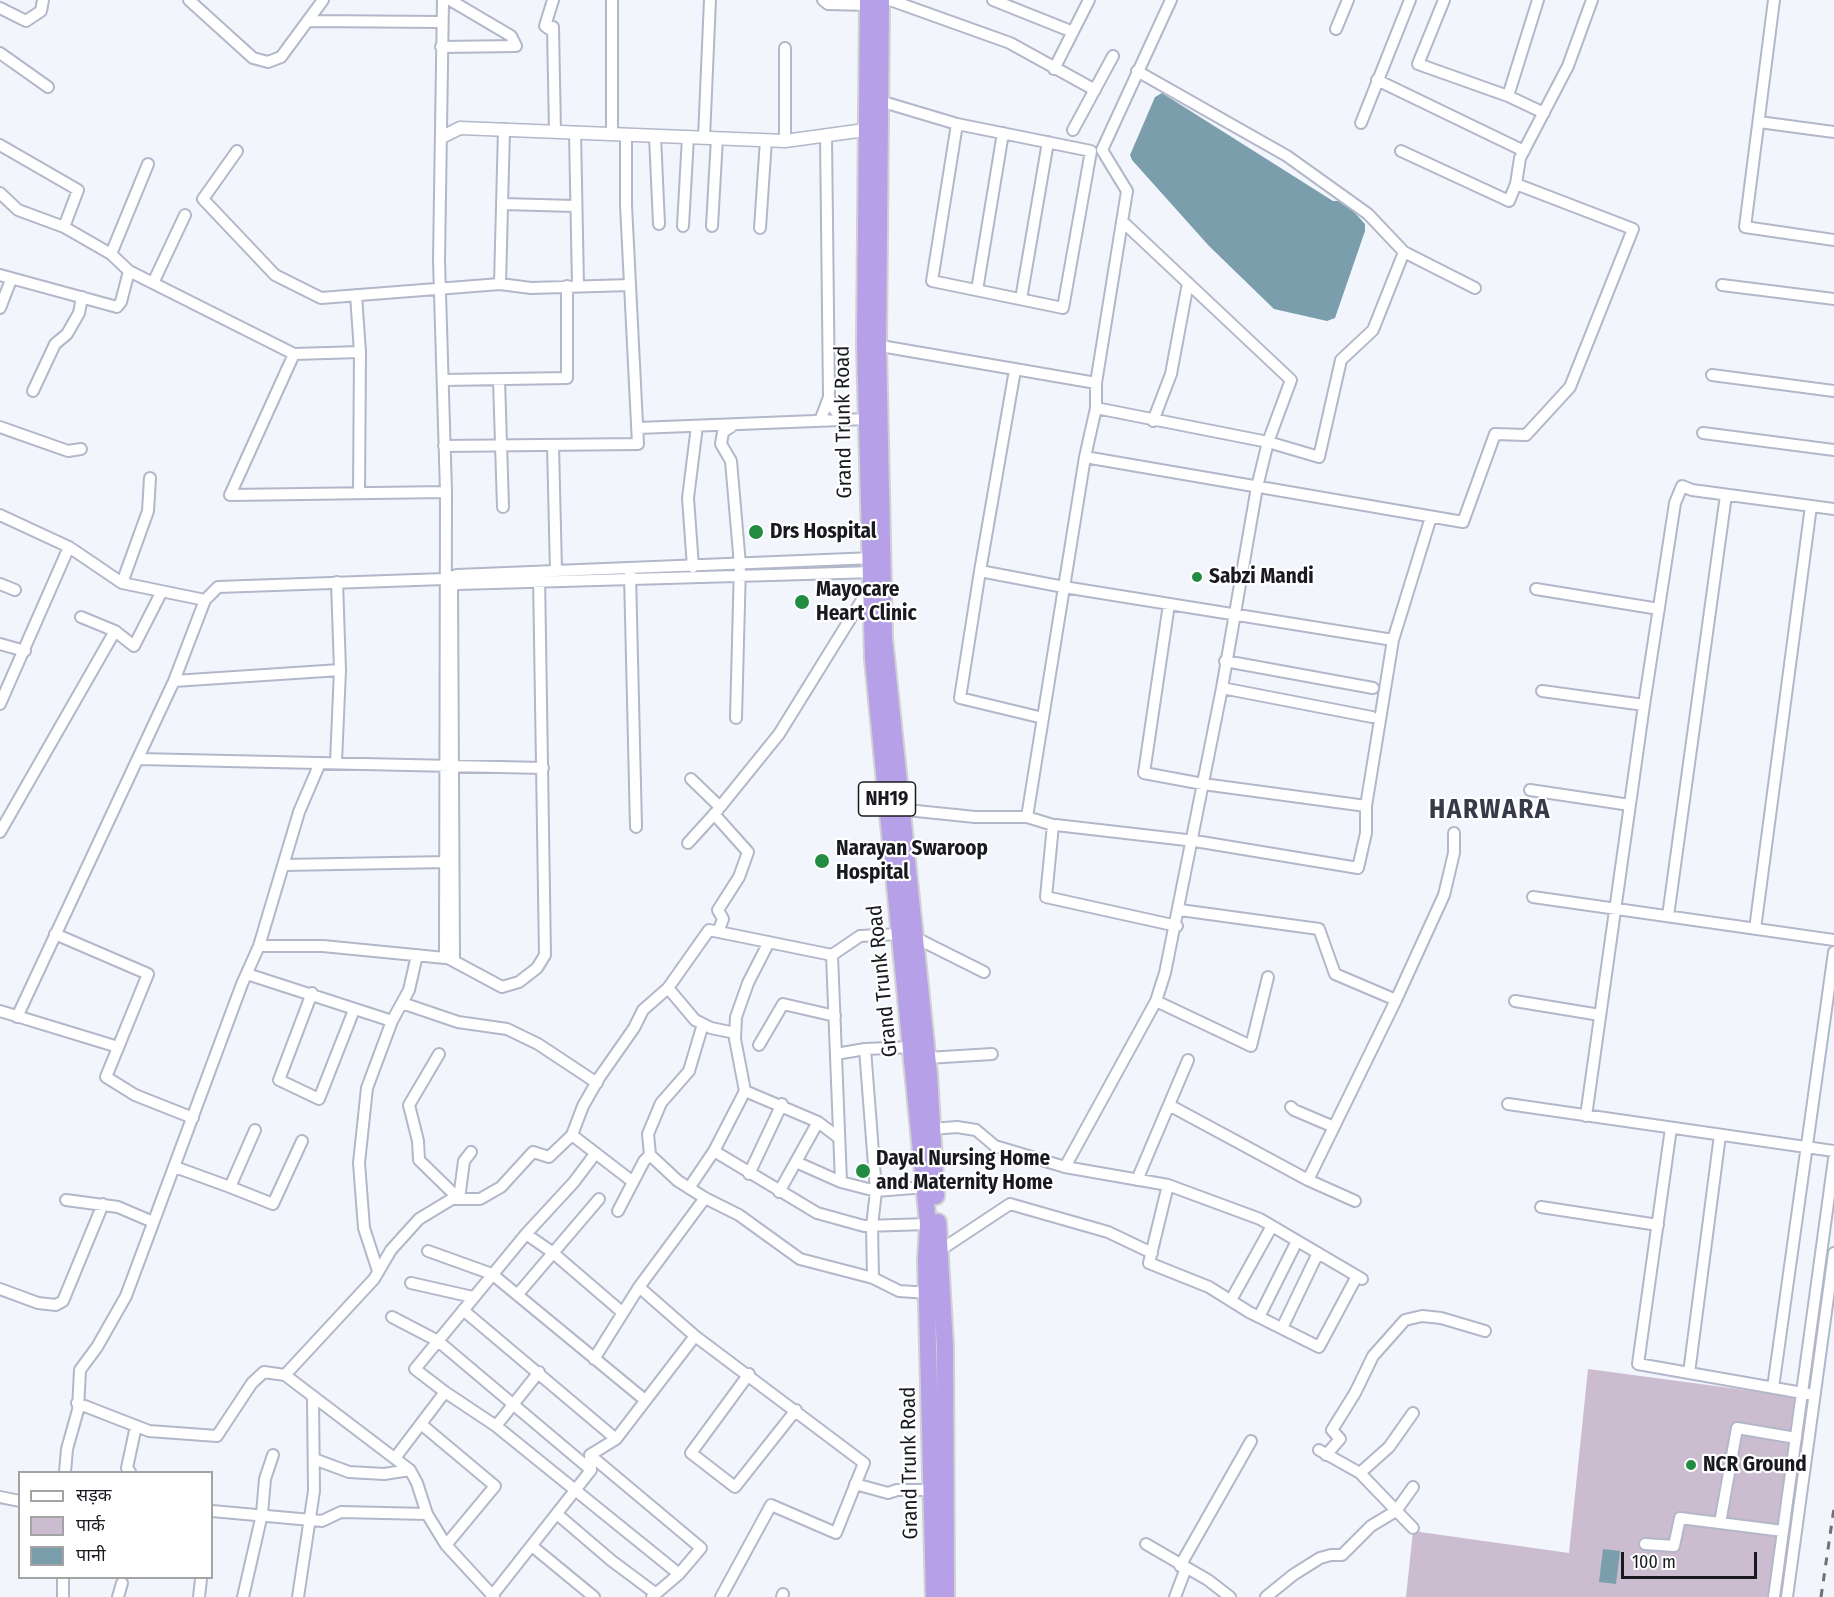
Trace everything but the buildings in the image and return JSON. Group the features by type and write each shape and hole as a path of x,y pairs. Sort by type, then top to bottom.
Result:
{"highway":[{"name":"Grand Trunk Road","path":"872,2 880,100 872,129"},
{"name":"Grand Trunk Road","path":"872,2 873,659 894,808 907,935 912,1047 922,1167 926,1187 934,1597"},
{"name":"Grand Trunk Road","path":"872,344 866,419 874,569"},
{"name":"Grand Trunk Road","path":"907,935 927,1058 945,1347 946,1597"}],"street":[{"path":"0,8 26,21 41,11 43,0"},
{"path":"189,0 260,62 282,57 324,0"},
{"path":"442,0 440,287 446,492 444,579 449,765 450,959"},
{"path":"441,47 516,46 511,36 450,0"},
{"path":"553,0 545,26 549,29 553,27 555,132"},
{"path":"612,0 612,134"},
{"path":"710,0 712,226"},
{"path":"823,0 828,4 872,2"},
{"path":"890,0 1010,43 1095,90"},
{"path":"993,0 1073,32"},
{"path":"1054,69 1089,0"},
{"path":"1027,817 1084,457 1096,408 1096,383 1127,191 1102,150 1171,0"},
{"path":"1336,29 1348,0"},
{"path":"1360,123 1410,0"},
{"path":"1444,0 1418,64 1508,96 1544,113"},
{"path":"1508,96 1538,0"},
{"path":"1401,151 1509,201 1516,184 1520,158 1568,66 1592,0"},
{"path":"1774,0 1745,227 1834,240"},
{"path":"309,21 441,22"},
{"path":"785,48 785,141"},
{"path":"0,53 48,87"},
{"path":"1073,130 1113,56"},
{"path":"1137,71 1287,156 1368,214 1404,252 1475,288"},
{"path":"1377,80 1524,151"},
{"path":"880,100 957,124 1091,151 1063,308 932,281 957,124"},
{"path":"1759,122 1834,132"},
{"path":"442,137 460,128 785,141 872,129"},
{"path":"500,284 504,129"},
{"path":"443,381 567,378 575,206 575,132"},
{"path":"977,290 1003,133"},
{"path":"444,446 638,444 630,285 626,135"},
{"path":"826,135 829,397 833,408 844,420"},
{"path":"655,136 659,224"},
{"path":"683,226 688,137"},
{"path":"760,228 766,140"},
{"path":"1021,299 1048,142"},
{"path":"0,145 78,190 64,227"},
{"path":"237,151 202,199 275,275 321,298 500,284 531,288 630,285"},
{"path":"111,254 148,164"},
{"path":"1084,457 1463,522 1495,434 1526,435 1570,387 1633,229 1516,184"},
{"path":"0,192 18,210 64,227 111,254 129,271 294,354 360,352"},
{"path":"502,204 575,206"},
{"path":"153,283 185,216"},
{"path":"1065,1167 1156,1001 1177,926 1257,487 1268,442 1291,380 1122,221"},
{"path":"1096,408 1153,422 1268,442 1319,457 1341,360 1373,330 1404,252"},
{"path":"0,275 11,280 117,307 121,302 129,271"},
{"path":"0,308 11,280"},
{"path":"1153,422 1171,374 1188,283"},
{"path":"1722,285 1834,299"},
{"path":"356,295 360,352 359,493"},
{"path":"33,391 55,344 67,334 79,313 82,297"},
{"path":"872,344 1096,383"},
{"path":"294,354 230,495 446,492"},
{"path":"1015,370 960,698 1043,718"},
{"path":"1712,375 1834,391"},
{"path":"499,380 503,507"},
{"path":"820,421 829,397"},
{"path":"638,428 866,419"},
{"path":"693,567 688,498 697,426"},
{"path":"732,426 723,432 721,444 731,461 740,565 736,718"},
{"path":"0,428 68,451 81,449"},
{"path":"1704,433 1834,450"},
{"path":"554,445 556,571"},
{"path":"122,583 147,511 150,478"},
{"path":"1586,1116 1644,705 1676,503 1682,486 1692,490 1834,510"},
{"path":"1668,916 1726,495"},
{"path":"1755,929 1811,506"},
{"path":"0,515 69,547 122,583 161,593 205,600"},
{"path":"1056,825 1192,841 1358,868 1366,833 1366,806 1393,640 1431,517"},
{"path":"0,704 69,547"},
{"path":"17,1017 174,681 205,600 218,587 444,579 457,575 539,577 630,574 693,567 740,565 874,569"},
{"path":"450,959 446,862 452,586 539,577 556,571 740,577 874,569"},
{"path":"688,843 779,734 874,569"},
{"path":"980,571 1064,587 1393,640"},
{"path":"630,574 636,828"},
{"path":"259,946 323,946 450,959 502,987 519,982 537,969 545,956 539,577"},
{"path":"336,762 340,670 337,582"},
{"path":"0,584 15,590"},
{"path":"1536,589 1659,609"},
{"path":"81,617 115,631 134,646 161,593"},
{"path":"1169,604 1143,773 1203,784 1366,806"},
{"path":"0,832 115,631"},
{"path":"0,644 25,651"},
{"path":"1225,662 1373,688"},
{"path":"174,681 340,670"},
{"path":"1222,688 1372,717"},
{"path":"1542,691 1644,705"},
{"path":"138,759 543,768"},
{"path":"65,1471 67,1449 78,1410 76,1404 80,1370 98,1347 126,1296 259,946 299,812 320,763"},
{"path":"691,779 748,852 739,877 718,910 723,919 718,932"},
{"path":"1530,790 1630,805"},
{"path":"894,808 975,817 1027,817 1053,825 1046,897 1177,926"},
{"path":"1308,1180 1396,1000 1444,895 1454,854 1454,833"},
{"path":"284,865 446,862"},
{"path":"1533,897 1834,940"},
{"path":"1180,910 1319,929 1335,974 1396,1000"},
{"path":"285,1375 367,1286 391,1250 419,1219 452,1198 480,1199 501,1187 533,1152 549,1157 572,1136 597,1083 634,1028 643,1010 668,988 709,930 832,955 860,936 907,935 984,972"},
{"path":"56,934 148,974 106,1077 135,1095 193,1118"},
{"path":"689,1188 714,1151 745,1091 735,1034 736,1017 748,983 769,942"},
{"path":"1773,1388 1834,952"},
{"path":"378,1271 364,1228 359,1163 367,1088 392,1021 409,990 417,955"},
{"path":"832,955 841,1182"},
{"path":"247,974 312,993 354,1010 392,1021"},
{"path":"1156,1001 1251,1046 1268,977"},
{"path":"668,988 689,1014 703,1024 735,1034"},
{"path":"312,993 279,1080 319,1099 354,1010"},
{"path":"1515,1001 1600,1015"},
{"path":"402,1004 458,1022 507,1029 538,1044 597,1083"},
{"path":"759,1045 783,1004 835,1016"},
{"path":"0,1011 118,1047"},
{"path":"618,1211 650,1155 648,1134 661,1103 689,1071 703,1024"},
{"path":"836,1054 864,1049 912,1047"},
{"path":"864,1049 876,1191 872,1226 873,1278"},
{"path":"439,1054 409,1105 418,1141 419,1160 459,1199"},
{"path":"927,1058 992,1054"},
{"path":"1137,1180 1188,1060"},
{"path":"745,1091 782,1104 818,1122 839,1138"},
{"path":"749,1174 782,1104"},
{"path":"1508,1104 1834,1151"},
{"path":"1169,1105 1308,1180 1354,1201"},
{"path":"1291,1107 1334,1127"},
{"path":"779,1192 818,1122"},
{"path":"932,1129 957,1127 976,1130 995,1146 1065,1167 1168,1185 1260,1219 1360,1278 1318,1347 1259,1317 1209,1287 1149,1263 1168,1185"},
{"path":"1671,1128 1638,1364 1814,1395"},
{"path":"230,1187 255,1130"},
{"path":"1689,1373 1719,1135"},
{"path":"572,1136 633,1182"},
{"path":"175,1167 273,1204 302,1141"},
{"path":"714,1151 817,1213 864,1226 928,1224"},
{"path":"459,1199 464,1161 471,1152"},
{"path":"595,1154 574,1182 492,1274 415,1369 496,1426 679,1575"},
{"path":"650,1155 689,1188 739,1215 800,1259 873,1278 899,1291 929,1293"},
{"path":"1774,1597 1834,1160"},
{"path":"796,1162 841,1182 876,1191 926,1187"},
{"path":"594,1359 639,1287 705,1198"},
{"path":"518,1294 599,1199"},
{"path":"66,1200 118,1207 153,1222"},
{"path":"0,1289 38,1303 56,1305 63,1301 103,1204"},
{"path":"939,1251 1010,1204 1108,1232 1152,1253"},
{"path":"1541,1207 1658,1225"},
{"path":"1231,1300 1272,1226"},
{"path":"526,1234 552,1252 623,1313"},
{"path":"1259,1317 1297,1240"},
{"path":"428,1251 492,1274 645,1400"},
{"path":"1282,1328 1318,1253"},
{"path":"1786,1597 1834,1253"},
{"path":"411,1283 473,1298"},
{"path":"639,1287 695,1336 749,1374 864,1463 836,1533 771,1505 721,1597"},
{"path":"463,1310 616,1438"},
{"path":"1413,1528 1360,1473 1322,1452 1340,1439 1332,1430 1355,1393 1373,1356 1405,1320 1422,1316 1441,1317 1485,1331"},
{"path":"392,1317 438,1341 591,1470"},
{"path":"590,1455 616,1438 695,1336"},
{"path":"76,1404 149,1431 217,1436 252,1383 264,1372 285,1375 410,1470 417,1483 427,1514 446,1545 492,1597 591,1470 590,1455"},
{"path":"496,1426 539,1372"},
{"path":"749,1374 691,1453 735,1487 796,1410"},
{"path":"395,1458 445,1392"},
{"path":"298,1597 314,1491 313,1398"},
{"path":"1360,1473 1389,1447 1413,1413"},
{"path":"421,1424 495,1485 446,1545"},
{"path":"129,1471 127,1468 136,1426"},
{"path":"1720,1523 1737,1428 1796,1438"},
{"path":"1175,1597 1183,1567 1251,1441"},
{"path":"243,1597 262,1514 265,1479 273,1455"},
{"path":"557,1514 653,1595 679,1575 701,1548 590,1455"},
{"path":"314,1459 350,1472 384,1474 410,1470"},
{"path":"855,1484 888,1492 933,1490"},
{"path":"1266,1597 1293,1575 1320,1558 1342,1555 1371,1526 1396,1511 1413,1487"},
{"path":"0,1497 18,1501"},
{"path":"213,1511 322,1521 341,1512 427,1514"},
{"path":"1645,1544 1674,1546 1680,1518 1783,1531"},
{"path":"1146,1544 1208,1580 1230,1597"},
{"path":"531,1546 594,1597"},
{"path":"63,1579 63,1597"},
{"path":"199,1597 201,1579"},
{"path":"118,1597 122,1583"}],"green space":[{"name":"NCR Ground","path":"1588,1369 1813,1399 1786,1597 1406,1597 1413,1531 1569,1553"}],"water":[{"path":"1162,93 1333,201 1344,201 1365,224 1365,231 1335,318 1327,321 1274,309 1209,246 1132,160 1130,155 1155,97"},
{"path":"1603,1549 1620,1551 1616,1584 1599,1582"}],"railway":[{"path":"1821,1597 1834,1508"}],"place":[{"name":"Drs Hospital","path":"756,532"},
{"name":"Sabzi Mandi","path":"1197,577"},
{"name":"Mayocare Heart Clinic","path":"802,602"},
{"name":"Narayan Swaroop Hospital","path":"822,861"},
{"name":"Dayal Nursing Home and Maternity Home","path":"863,1171"},
{"name":"NCR Ground","path":"1691,1465"}],"district":[{"name":"HARWARA","path":"1490,810"}]}
